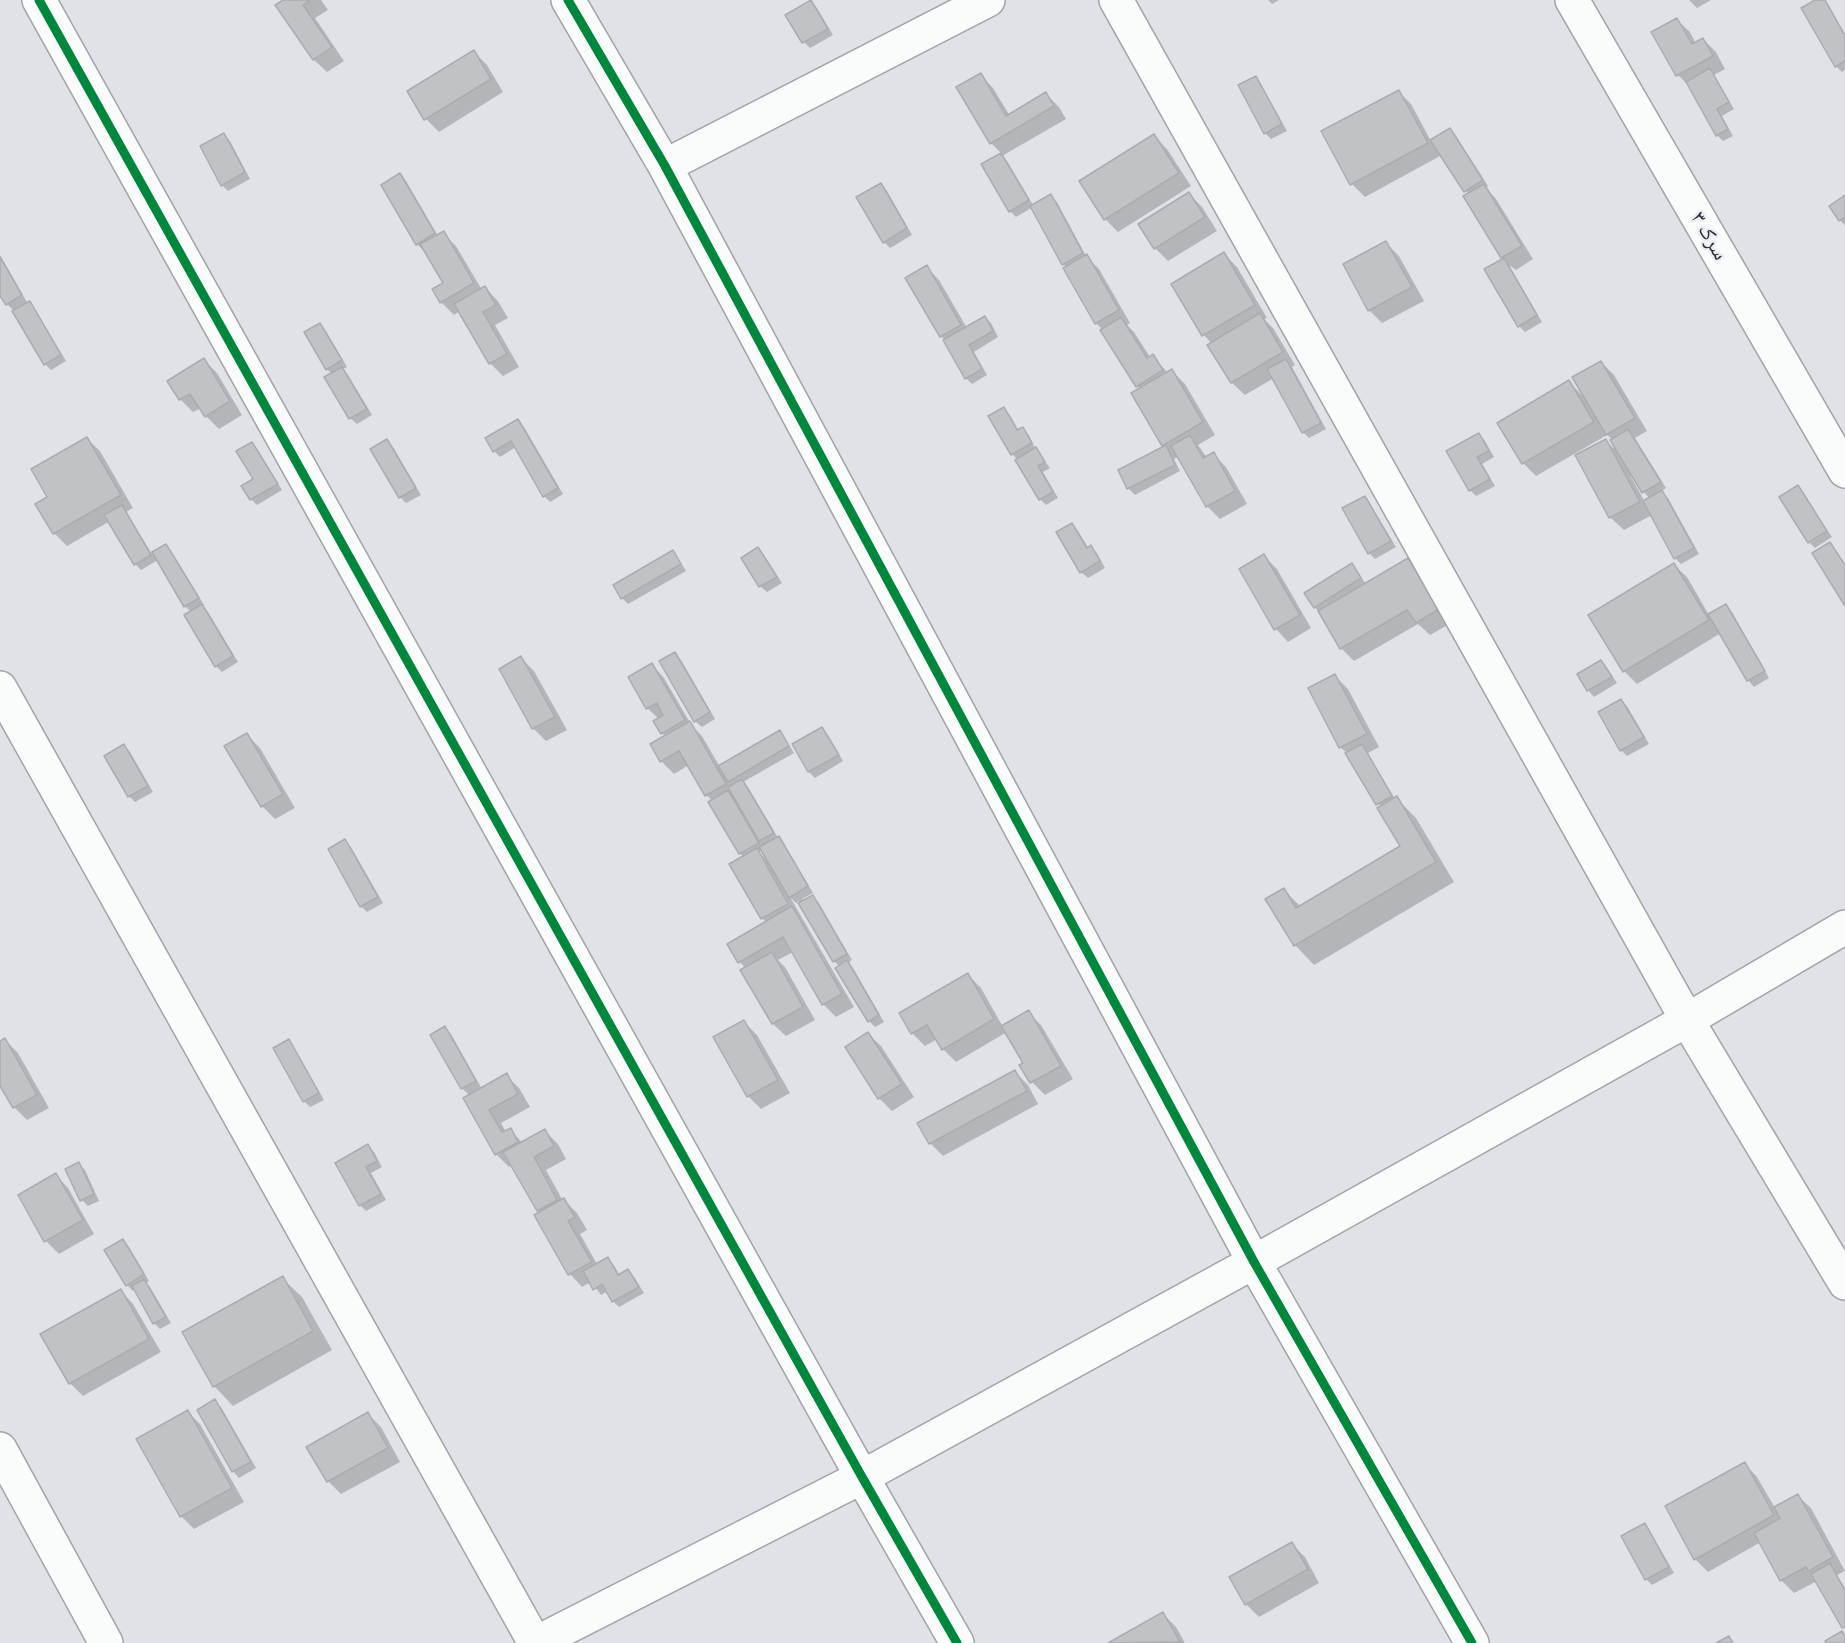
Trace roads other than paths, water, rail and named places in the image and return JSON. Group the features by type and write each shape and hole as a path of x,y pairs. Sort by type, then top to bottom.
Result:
{"street":[{"path":"39,0 862,1477 957,1643"},
{"path":"568,0 665,166 1254,1262 1472,1643"},
{"path":"665,166 987,0"},
{"path":"1116,0 1687,1020 1845,1283"},
{"name":"سرک ۳","path":"1572,0 1845,471"},
{"path":"0,688 535,1643 862,1477 1254,1262 1687,1020 1845,927"},
{"path":"0,1449 106,1643"}]}
